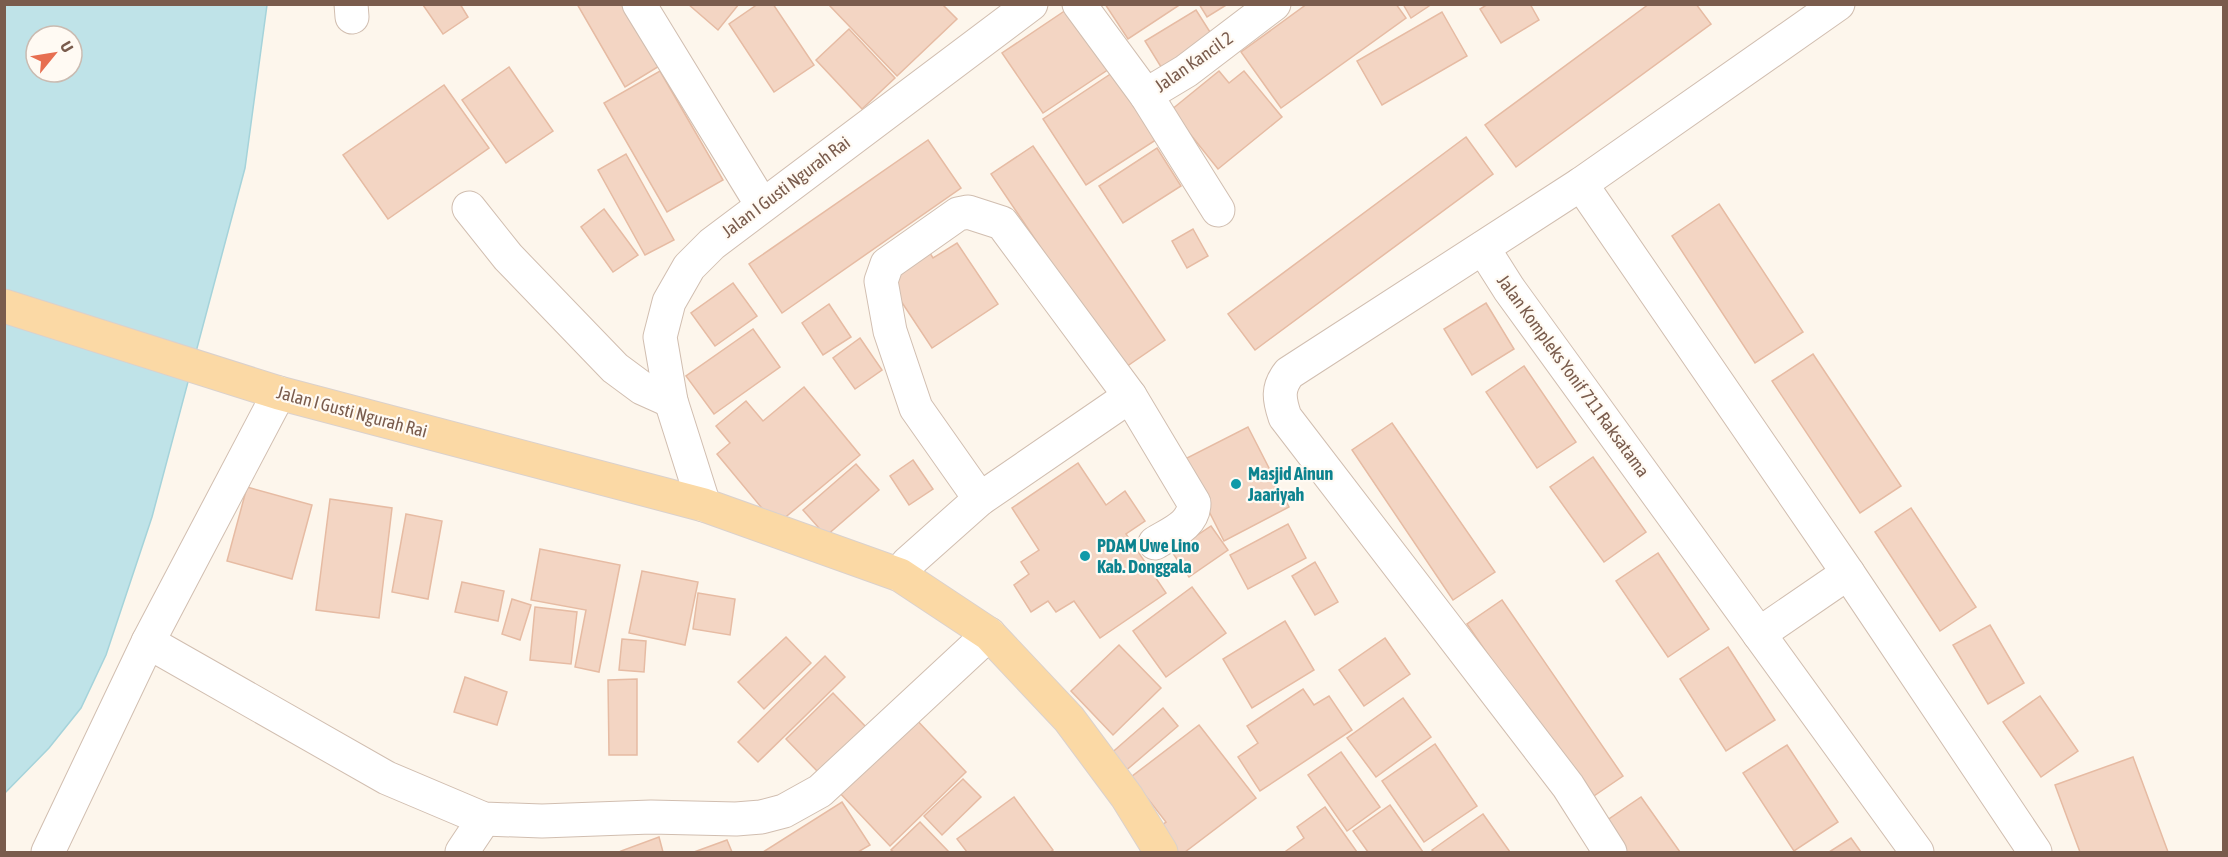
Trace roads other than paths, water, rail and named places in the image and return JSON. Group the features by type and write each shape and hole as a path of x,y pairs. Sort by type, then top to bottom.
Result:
{"main road":[{"name":"Jalan I Gusti Ngurah Rai","path":"4,306 216,371 279,393 704,505 900,575 988,634 1069,719 1127,797 1161,852"}],"street":[{"path":"639,4 762,205"},
{"name":"Jalan I Gusti Ngurah Rai","path":"704,505 671,401 660,337 669,302 689,267 712,244 762,205 1031,4"},
{"name":"Jalan Kancil 2","path":"1079,4 1146,95 1186,71 1274,4"},
{"path":"1610,852 1568,786 1285,417 1279,398 1280,388 1289,373 1581,184 1839,4"},
{"path":"1146,95 1218,210"},
{"path":"1581,184 1848,573 2035,852"},
{"path":"469,208 508,257 615,368 642,388 671,401"},
{"path":"980,499 916,408 890,331 881,281 887,264 949,221 968,212 1002,223 1130,396 1194,503 1194,512 1189,521 1155,543"},
{"name":"Jalan Kompleks Yonif 711 Raksatama","path":"1483,248 1509,289 1917,852"},
{"path":"48,852 148,642 279,393"},
{"path":"900,575 908,563 980,499 1130,396"},
{"path":"1759,634 1848,573"},
{"path":"148,642 387,778 484,819 542,821 651,817 736,819 761,817 784,810 820,790 988,634"},
{"path":"462,852 484,819"}],"water":[{"path":"5,5 267,5 245,168 152,517 106,655 81,708 49,748 5,793"}],"place":[{"name":"Masjid Ainun Jaariyah","path":"1236,484"},
{"name":"PDAM Uwe Lino Kab. Donggala","path":"1085,556"}]}
